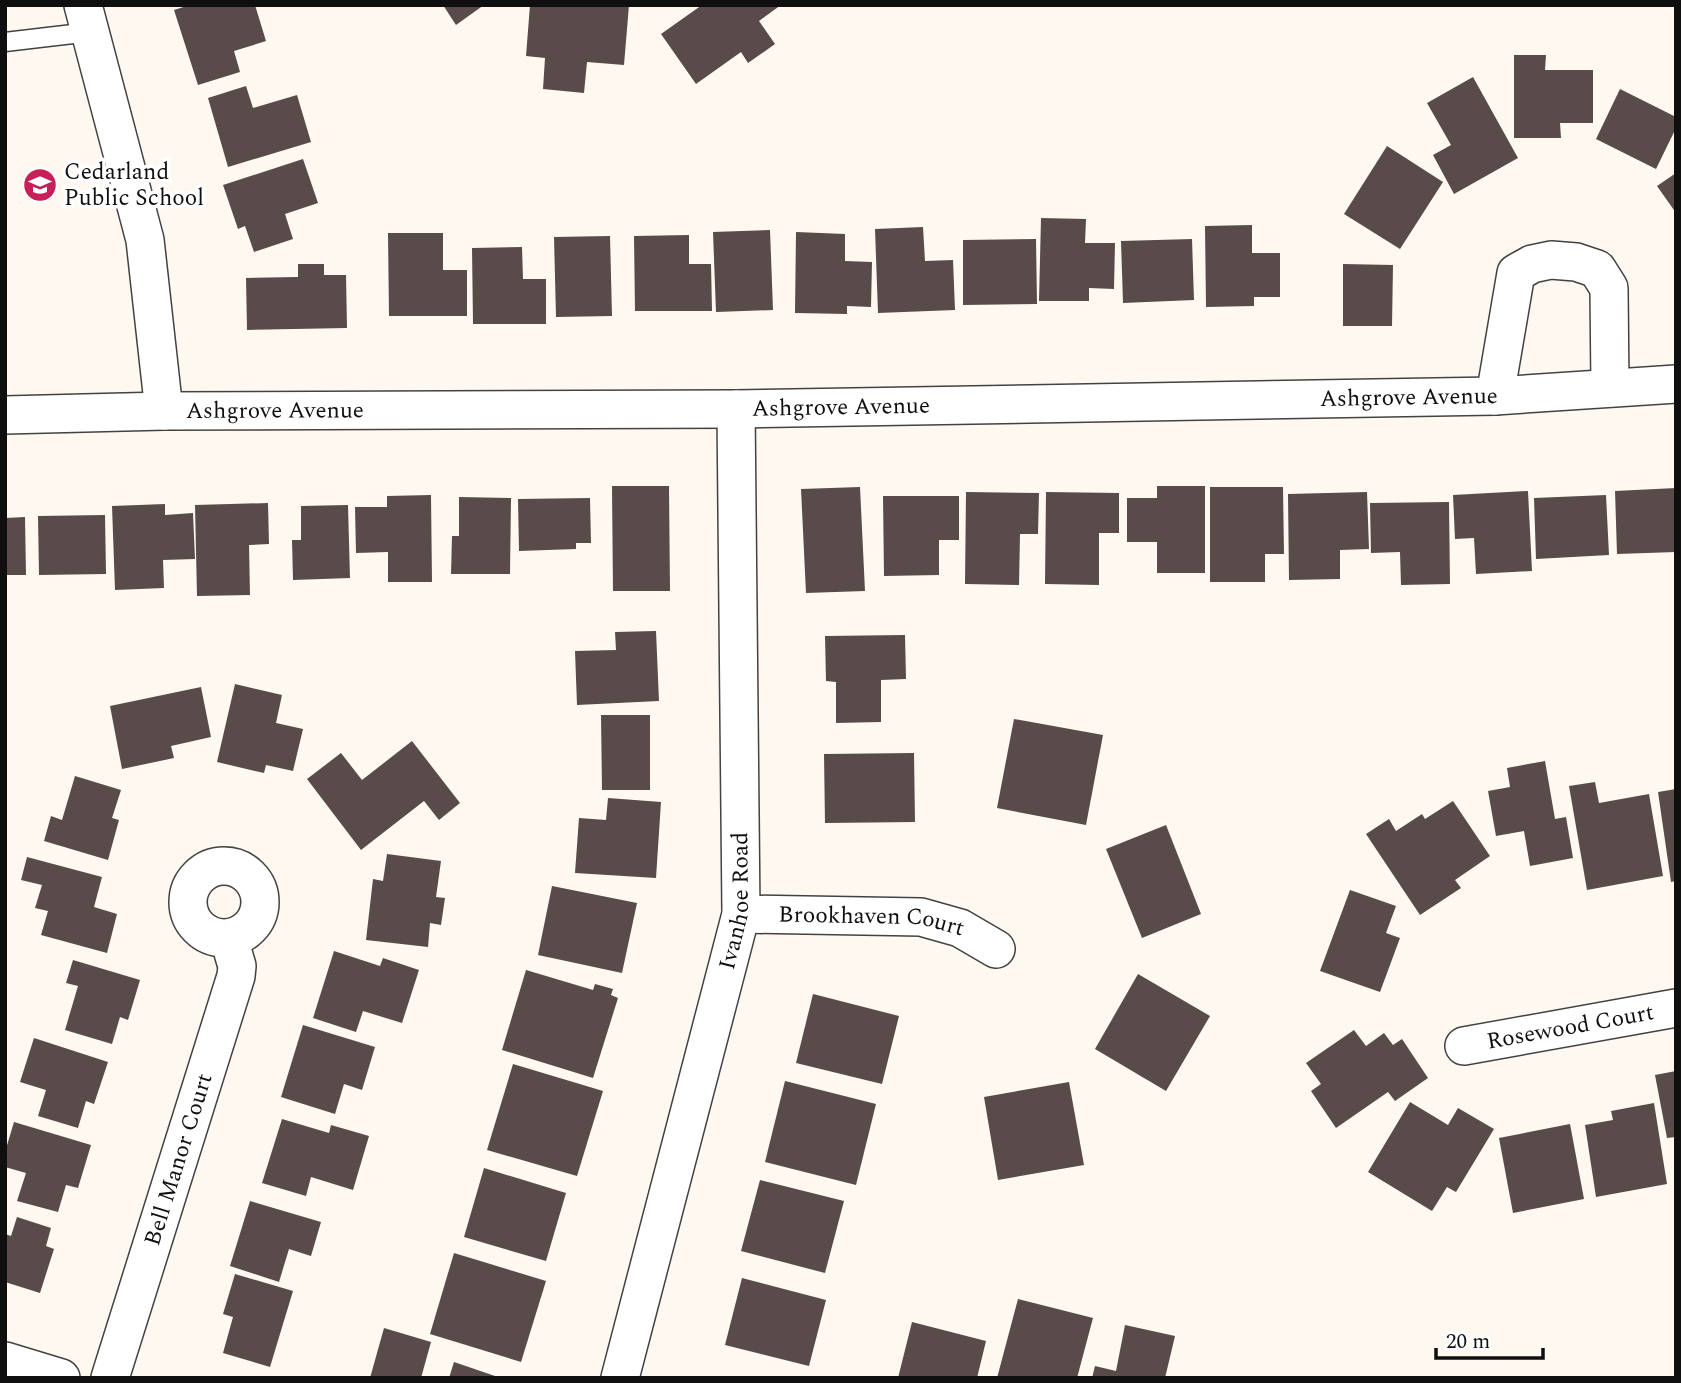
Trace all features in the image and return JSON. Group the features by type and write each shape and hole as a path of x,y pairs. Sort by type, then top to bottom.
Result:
{"street":[{"path":"87,19 145,240 164,411"},
{"path":"1495,396 1516,273 1532,264 1551,260 1576,262 1597,269 1609,288 1610,388"},
{"name":"Ashgrove Avenue","path":"5,415 164,411 736,409 1495,396 1676,384"},
{"name":"Ivanhoe Road","path":"620,1378 741,914 736,409"},
{"name":"Brookhaven Court","path":"741,914 921,917 960,928 996,949"},
{"name":"Bell Manor Court","path":"110,1378 236,976 237,965 229,939"},
{"name":"Rosewood Court","path":"1464,1046 1676,1007"},
{"path":"5,1361 61,1378"}],"lane":[{"path":"5,42 87,19"}],"building":[{"path":"190,5 255,5 266,41 234,51 240,72 198,85 174,10"},
{"path":"443,5 484,5 456,25"},
{"path":"530,5 629,5 624,65 587,62 584,93 543,89 545,58 526,56"},
{"path":"702,5 781,5 759,21 775,44 748,63 741,52 696,84 661,34"},
{"path":"1514,55 1546,55 1545,70 1593,70 1593,123 1560,123 1561,138 1514,138"},
{"path":"1473,77 1518,158 1454,194 1433,155 1451,145 1427,103"},
{"path":"246,86 253,108 297,95 311,142 228,167 208,98"},
{"path":"1620,89 1676,117 1676,128 1656,169 1596,139"},
{"path":"1387,146 1443,182 1400,249 1344,214"},
{"path":"303,159 318,203 285,214 293,239 254,252 245,226 238,229 223,185"},
{"path":"1676,173 1676,213 1657,186"},
{"path":"1041,218 1086,219 1085,243 1115,243 1114,289 1089,288 1089,301 1039,301"},
{"path":"1252,225 1252,253 1280,253 1280,297 1254,297 1254,306 1206,307 1205,226"},
{"path":"923,227 925,261 953,260 955,310 878,313 875,229"},
{"path":"770,230 773,310 716,312 713,232"},
{"path":"796,232 845,234 845,261 872,262 871,307 847,306 847,314 795,313"},
{"path":"388,233 443,233 443,270 467,270 467,316 389,316"},
{"path":"689,235 689,264 711,264 712,311 635,311 634,236"},
{"path":"610,236 612,316 556,317 554,237"},
{"path":"1036,239 1037,304 963,305 963,240"},
{"path":"1192,239 1194,300 1123,303 1121,241"},
{"path":"522,247 523,279 546,279 546,324 473,324 472,248"},
{"path":"298,264 324,264 324,275 346,275 347,328 247,330 246,278 298,277"},
{"path":"1343,264 1393,265 1392,326 1343,326"},
{"path":"612,486 669,486 670,591 613,591"},
{"path":"1157,486 1205,486 1205,573 1157,573 1157,542 1127,542 1127,498 1157,498"},
{"path":"860,487 865,591 806,593 801,489"},
{"path":"1210,487 1283,487 1284,554 1265,554 1265,582 1210,582"},
{"path":"1676,488 1676,552 1617,554 1615,491"},
{"path":"1528,491 1532,571 1476,574 1474,538 1455,539 1453,495"},
{"path":"966,492 1039,493 1038,534 1020,534 1019,585 965,584"},
{"path":"1046,492 1119,493 1119,533 1099,533 1099,585 1045,584"},
{"path":"1367,492 1369,549 1340,550 1340,579 1289,580 1288,494"},
{"path":"431,495 432,582 388,582 388,552 356,553 355,507 387,507 387,496"},
{"path":"1606,495 1609,555 1536,559 1534,498"},
{"path":"883,496 959,496 959,540 939,540 939,575 884,576"},
{"path":"459,497 511,498 510,574 451,574 452,536 459,536"},
{"path":"590,498 591,543 576,543 576,549 519,551 518,499"},
{"path":"1449,502 1450,584 1401,585 1400,552 1371,553 1370,503"},
{"path":"268,503 269,544 249,545 250,595 197,596 195,505"},
{"path":"165,504 165,515 193,513 195,559 163,560 164,588 115,590 112,506"},
{"path":"348,505 350,578 293,580 292,540 301,540 301,506"},
{"path":"105,515 106,574 39,575 38,516"},
{"path":"25,517 26,575 5,575 5,518"},
{"path":"656,631 659,701 577,705 575,651 616,650 615,632"},
{"path":"905,635 906,679 881,680 881,722 836,723 836,682 826,681 825,636"},
{"path":"235,684 282,695 276,723 303,729 293,771 266,765 264,773 217,762"},
{"path":"201,687 211,737 171,746 174,758 122,769 110,706"},
{"path":"601,715 650,715 650,790 602,790"},
{"path":"1014,719 1103,735 1086,825 997,808"},
{"path":"412,741 460,803 439,820 424,801 361,850 307,779 341,753 362,780"},
{"path":"914,753 915,822 825,823 824,754"},
{"path":"1545,761 1555,819 1566,817 1573,858 1530,866 1524,831 1496,836 1488,791 1510,787 1507,768"},
{"path":"75,776 121,790 112,818 119,820 108,860 44,841 51,816 62,820"},
{"path":"1595,782 1599,803 1649,794 1663,876 1587,890 1569,786"},
{"path":"1676,789 1676,881 1671,882 1658,792"},
{"path":"608,798 661,802 656,878 575,873 579,818 606,820"},
{"path":"1453,801 1490,856 1455,880 1461,888 1420,915 1366,834 1389,819 1396,831 1422,814 1425,819"},
{"path":"1166,825 1201,914 1142,938 1106,849"},
{"path":"387,854 441,861 436,897 445,898 441,925 430,923 428,947 366,940 373,879 383,881"},
{"path":"27,857 102,877 94,907 117,914 107,953 41,935 48,911 35,908 42,885 21,880"},
{"path":"552,886 637,903 622,973 538,955"},
{"path":"1350,890 1396,906 1386,933 1400,938 1380,992 1320,971"},
{"path":"334,951 380,966 383,958 419,970 402,1023 363,1011 356,1032 313,1018"},
{"path":"73,960 140,980 128,1020 120,1017 112,1044 65,1030 78,986 66,983"},
{"path":"526,970 593,990 595,984 613,989 611,995 618,998 593,1078 502,1050"},
{"path":"1138,974 1210,1016 1166,1091 1095,1049"},
{"path":"813,994 899,1016 882,1084 796,1063"},
{"path":"303,1025 375,1047 362,1090 344,1084 335,1114 281,1097"},
{"path":"1354,1030 1366,1046 1384,1033 1393,1045 1402,1039 1428,1078 1395,1101 1388,1092 1336,1128 1311,1091 1321,1084 1306,1063"},
{"path":"34,1038 108,1062 94,1104 86,1101 78,1128 38,1116 46,1090 20,1082"},
{"path":"513,1064 603,1091 577,1176 487,1150"},
{"path":"1676,1071 1676,1137 1667,1138 1655,1075"},
{"path":"785,1081 876,1104 856,1185 765,1162"},
{"path":"1069,1082 1084,1165 998,1180 984,1097"},
{"path":"1410,1102 1448,1125 1458,1108 1494,1129 1456,1192 1447,1187 1432,1211 1368,1172"},
{"path":"1654,1103 1667,1184 1596,1197 1585,1125 1613,1120 1611,1111"},
{"path":"282,1119 329,1133 331,1125 369,1136 353,1190 311,1177 306,1196 262,1183"},
{"path":"14,1122 91,1145 78,1188 66,1185 58,1212 17,1201 26,1173 5,1167 5,1152"},
{"path":"1570,1124 1584,1199 1513,1213 1499,1138"},
{"path":"484,1168 566,1193 546,1261 464,1237"},
{"path":"760,1180 844,1201 825,1273 741,1251"},
{"path":"250,1201 321,1222 311,1256 289,1249 279,1282 230,1266"},
{"path":"17,1217 51,1228 46,1246 54,1249 40,1293 5,1282 5,1234 11,1236"},
{"path":"454,1253 546,1281 521,1362 430,1334"},
{"path":"235,1274 293,1291 270,1367 223,1353 233,1317 223,1314"},
{"path":"742,1278 826,1300 809,1366 725,1345"},
{"path":"1018,1299 1093,1318 1077,1378 997,1378"},
{"path":"912,1322 986,1341 977,1378 898,1378"},
{"path":"1125,1325 1175,1336 1165,1378 1092,1378 1095,1366 1116,1371"},
{"path":"384,1328 431,1342 421,1378 370,1378"},
{"path":"454,1362 498,1377 498,1378 449,1378"}],"place":[{"name":"Cedarland Public School","path":"40,185"}]}
